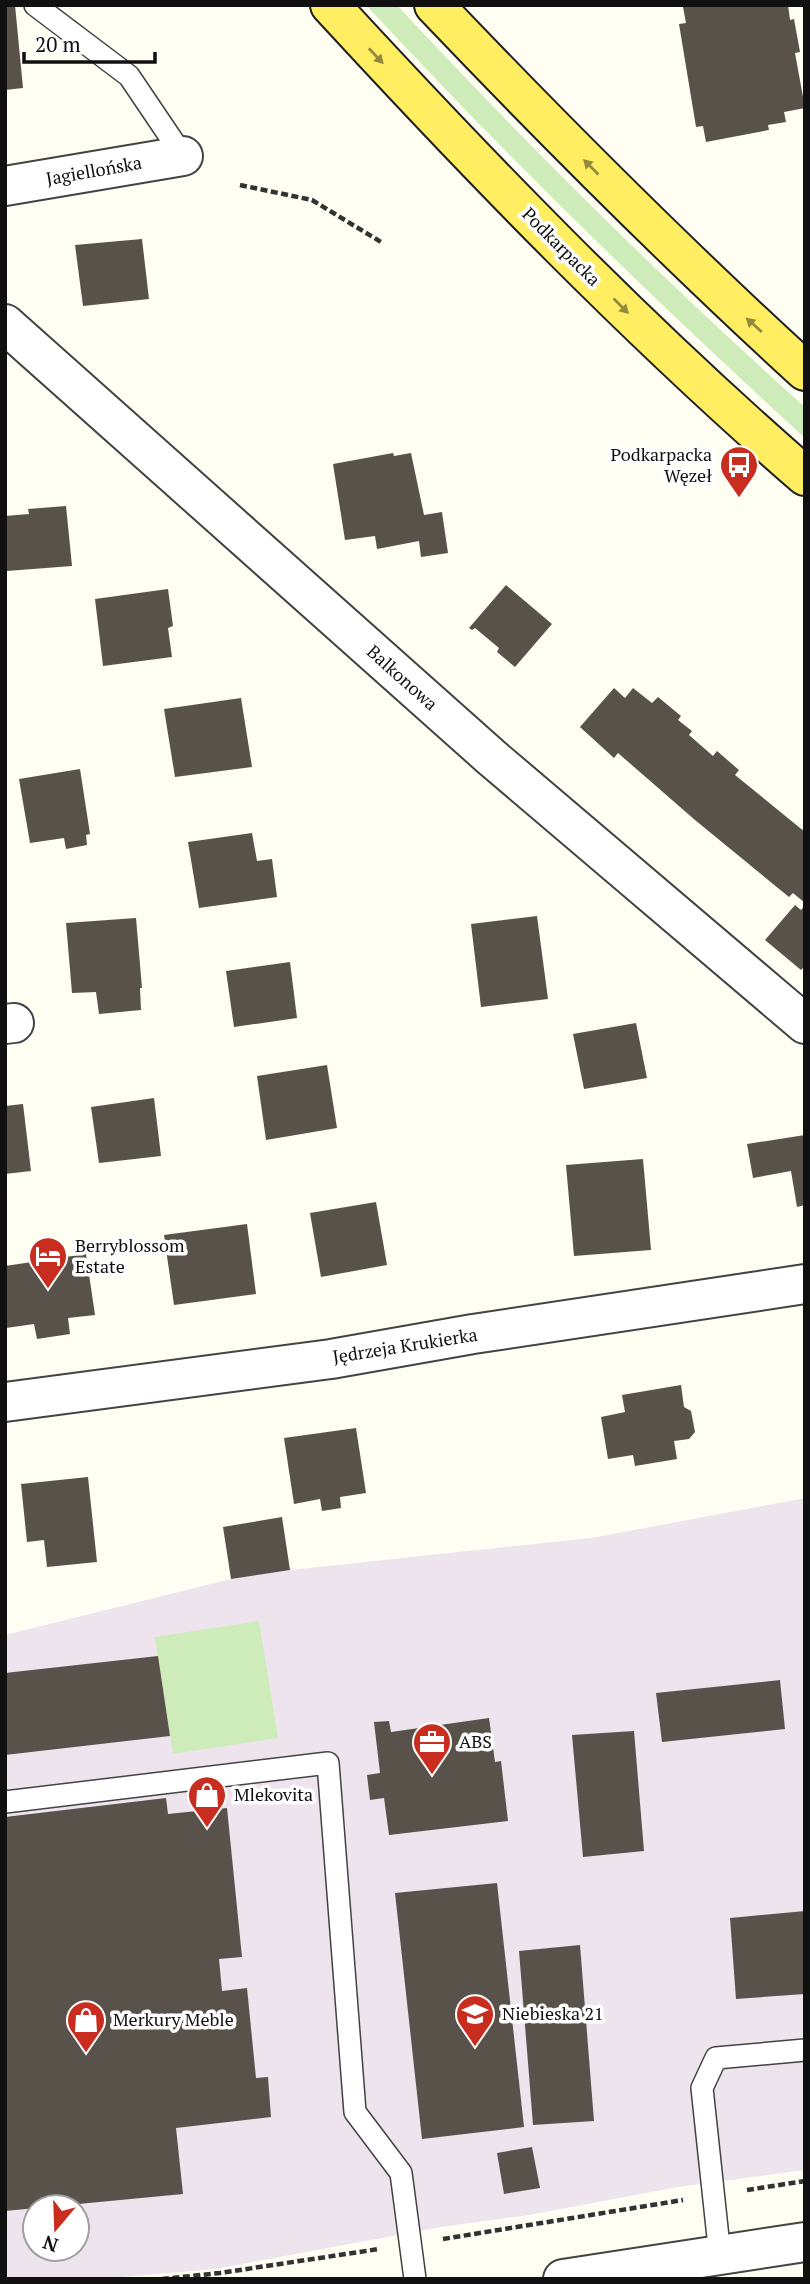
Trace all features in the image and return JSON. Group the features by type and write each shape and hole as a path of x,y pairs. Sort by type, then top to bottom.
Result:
{"main road":[{"name":"Podkarpacka","path":"330,5 449,135 626,312 805,476"},
{"path":"434,5 716,290 805,371"}],"street":[{"name":"Jagiellońska","path":"5,187 183,156"},
{"name":"Balkonowa","path":"5,324 491,757 805,1024"},
{"name":"Jędrzeja Krukierka","path":"5,1402 331,1359 805,1284"},
{"path":"562,2279 805,2242"}],"lane":[{"path":"35,5 129,76 183,156"},
{"path":"5,1802 328,1763 355,2112 401,2173 415,2279"},
{"path":"720,2256 702,2088 716,2058 805,2050"}],"path":[{"path":"240,185 312,200 381,242"},
{"path":"162,2279 412,2244 805,2181"}],"shaded area":[{"path":"805,1498 805,2170 678,2187 215,2269 100,2279 5,2279 5,1635 231,1579 290,1570 591,1538"}],"green space":[{"path":"366,5 397,5 596,211 805,407 805,438 581,226 472,117"},
{"path":"259,1621 278,1738 173,1754 155,1637"}],"building":[{"path":"5,5 15,5 23,88 5,90"},
{"path":"788,5 790,20 794,19 800,52 795,53 805,108 784,112 786,122 768,125 769,130 706,142 703,126 696,127 679,24 686,23 683,7"},
{"path":"142,239 149,299 83,306 75,245"},
{"path":"393,453 394,456 411,453 424,515 442,512 448,553 421,557 419,541 377,549 375,536 345,540 333,464"},
{"path":"66,506 72,566 7,571 5,516 29,514 28,509"},
{"path":"506,585 552,624 515,667 497,652 499,648 475,628 469,628"},
{"path":"168,589 173,626 168,628 172,657 103,666 95,599"},
{"path":"614,688 625,698 633,688 652,703 658,697 681,716 678,720 692,731 689,735 713,756 717,751 739,770 735,775 805,832 805,903 793,893 789,897 618,753 614,758 580,727"},
{"path":"241,698 252,767 175,777 164,709"},
{"path":"80,769 90,834 86,835 87,845 66,849 64,838 30,843 19,779"},
{"path":"252,833 257,861 272,859 277,897 199,908 188,842"},
{"path":"795,905 801,910 805,905 805,966 801,970 765,940"},
{"path":"537,916 548,999 481,1007 471,924"},
{"path":"136,918 142,988 141,1010 99,1014 96,992 72,993 66,923"},
{"path":"290,962 297,1018 234,1027 226,971"},
{"path":"636,1023 647,1078 584,1089 573,1034"},
{"path":"327,1065 337,1128 266,1140 257,1076"},
{"path":"154,1098 161,1156 99,1163 91,1107"},
{"path":"23,1104 31,1171 5,1174 5,1106"},
{"path":"805,1135 805,1205 797,1207 791,1171 753,1178 747,1144"},
{"path":"643,1159 651,1250 574,1256 566,1165"},
{"path":"376,1202 387,1265 321,1277 310,1213"},
{"path":"247,1224 256,1294 174,1305 164,1235"},
{"name":"Berryblossom Estate","path":"86,1254 95,1315 68,1318 70,1334 37,1339 34,1324 6,1328 5,1266"},
{"path":"681,1385 684,1407 691,1411 695,1432 689,1439 674,1441 677,1459 635,1466 633,1455 608,1459 601,1417 625,1412 622,1395"},
{"path":"356,1428 366,1493 340,1497 341,1508 322,1511 320,1499 294,1504 284,1438"},
{"path":"88,1477 97,1562 47,1567 44,1540 27,1542 21,1484"},
{"path":"282,1517 290,1570 231,1579 223,1527"},
{"path":"158,1656 170,1736 5,1755 5,1673"},
{"path":"780,1680 785,1729 662,1742 656,1693"},
{"path":"489,1718 495,1762 501,1761 508,1821 389,1835 384,1798 370,1800 367,1775 380,1773 374,1722 389,1721 391,1732"},
{"path":"634,1731 644,1851 583,1857 572,1735"},
{"path":"166,1798 168,1814 227,1808 242,1957 219,1959 222,1991 247,1988 256,2078 268,2077 271,2117 176,2128 183,2194 91,2203 91,2193 21,2193 21,2209 5,2211 5,1817"},
{"path":"497,1883 524,2127 422,2139 395,1893"},
{"path":"805,1911 805,1994 736,1999 730,1918"},
{"path":"580,1945 594,2121 533,2125 519,1951"},
{"path":"532,2147 540,2188 504,2194 497,2153"}],"place":[{"name":"Podkarpacka Węzeł","path":"739,499"},
{"name":"Berryblossom Estate","path":"48,1290"},
{"name":"ABS","path":"432,1776"},
{"name":"Mlekovita","path":"207,1829"},
{"name":"Niebieska 21","path":"475,2048"},
{"name":"Merkury Meble","path":"86,2054"}]}
